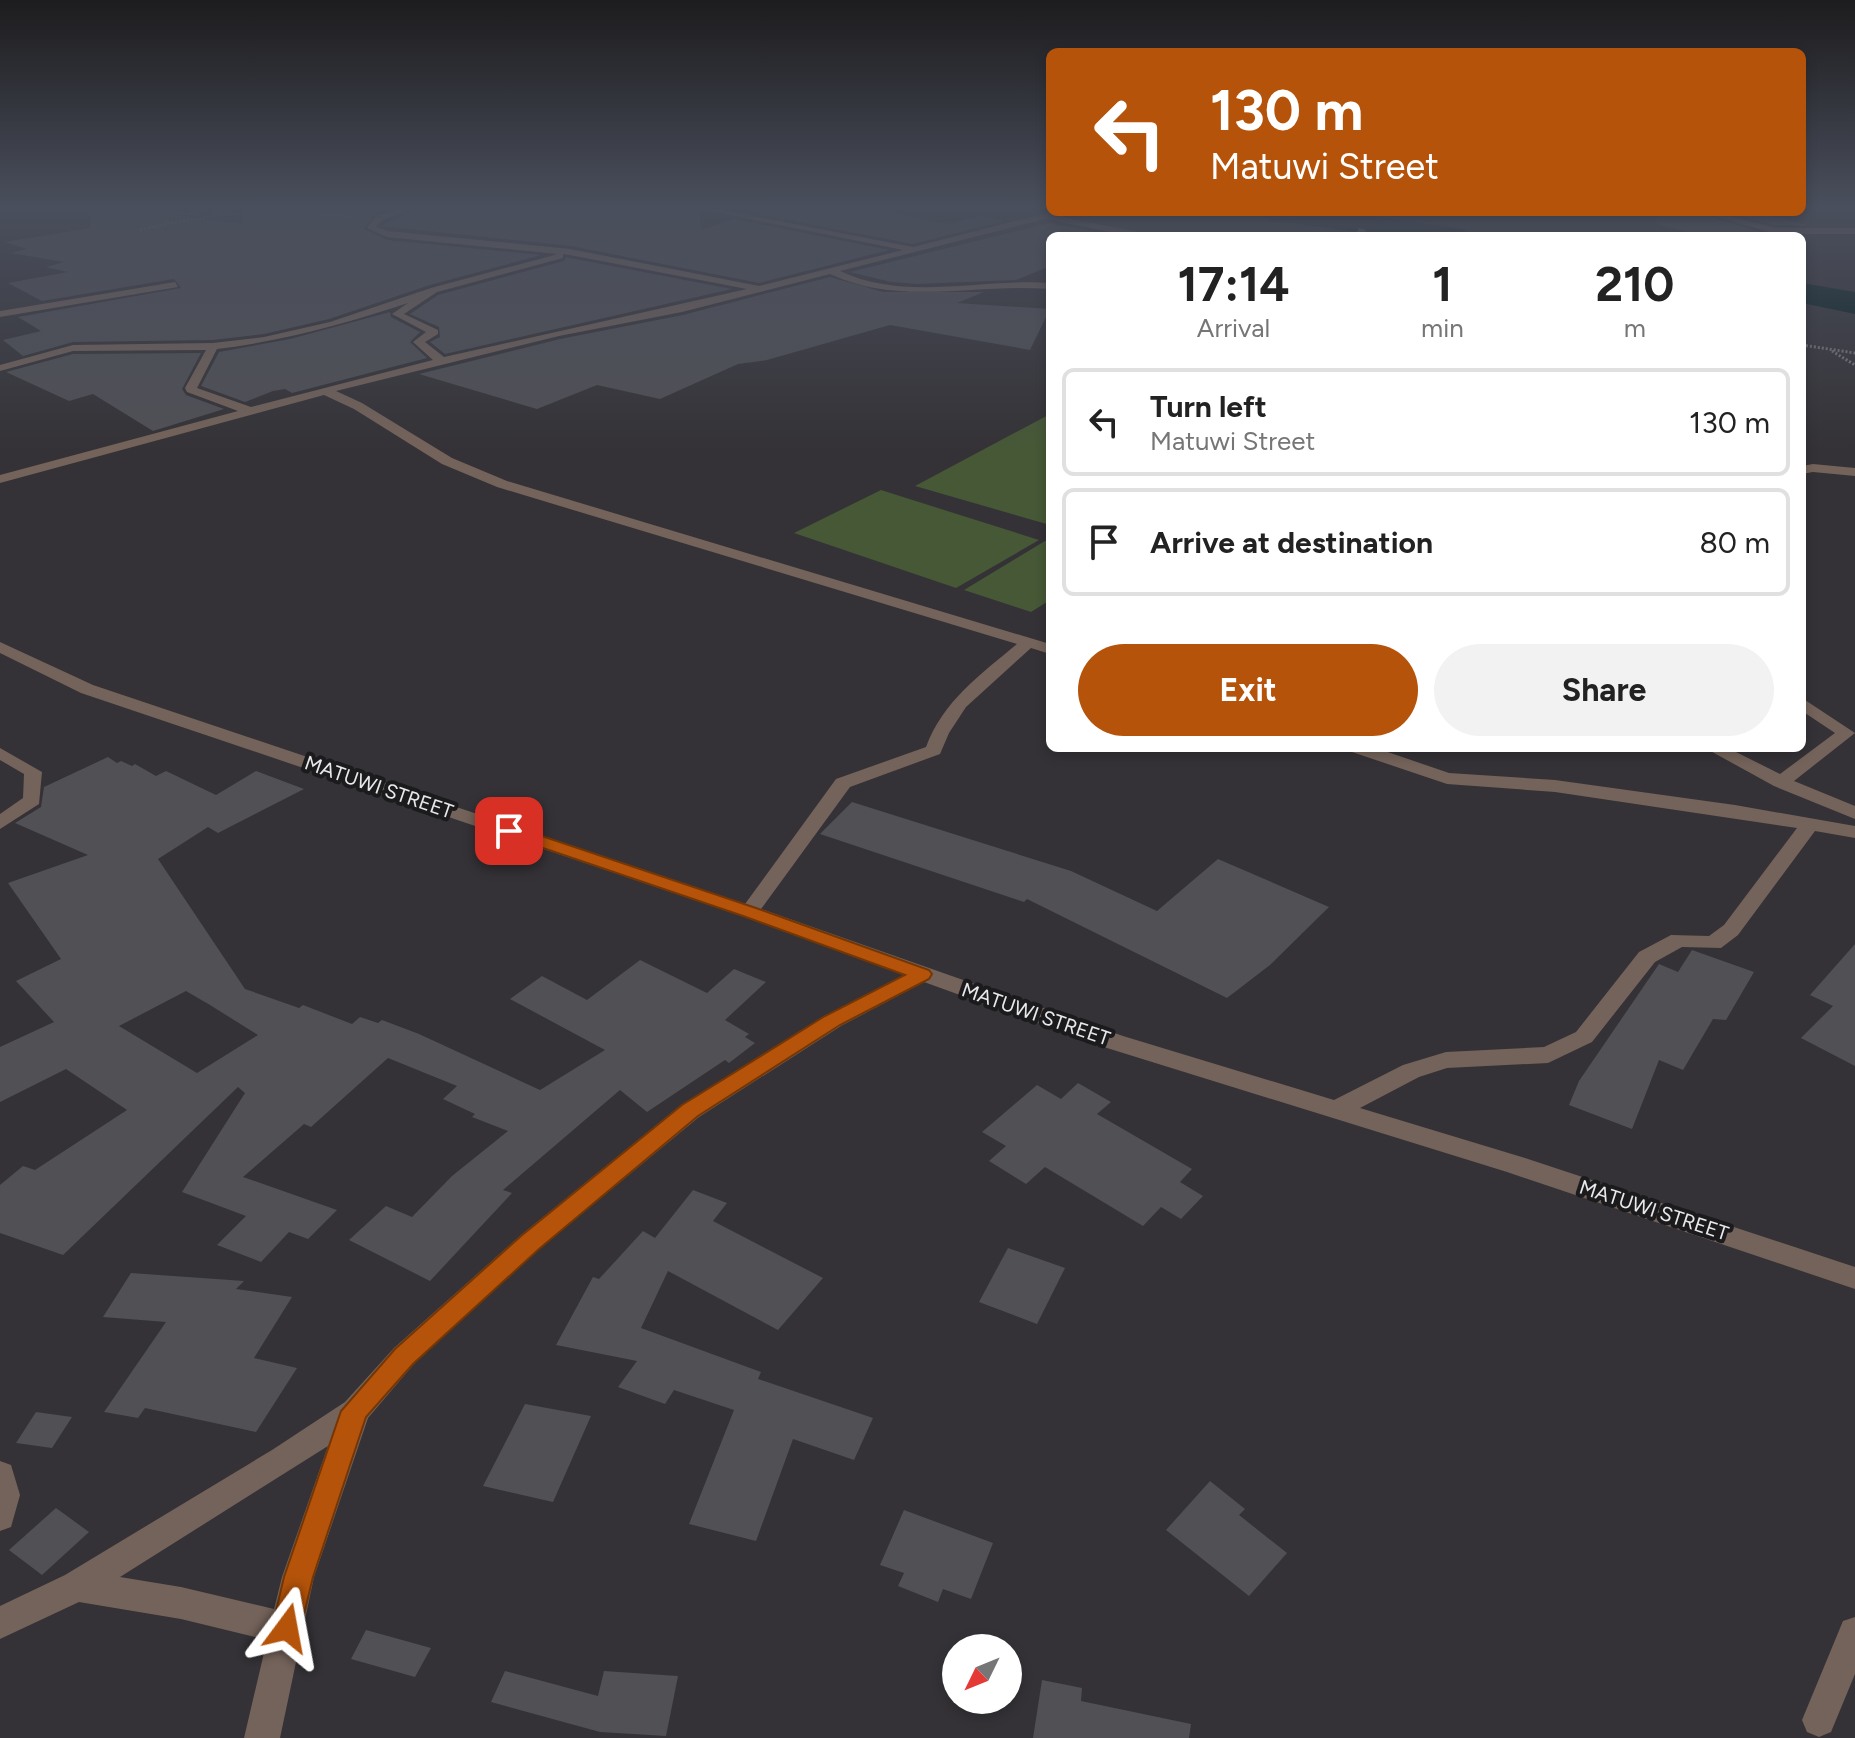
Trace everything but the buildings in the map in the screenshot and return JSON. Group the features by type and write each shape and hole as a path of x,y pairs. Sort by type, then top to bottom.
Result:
{"street":[{"path":"0,314 156,288"},
{"path":"1,369 69,348 98,350 213,346 264,340 333,324 443,288"},
{"path":"758,288 763,289"},
{"path":"0,479 442,361 766,288"},
{"path":"885,288 927,288"},
{"path":"430,292 397,314 434,332 418,342 442,361"},
{"path":"213,346 191,388 193,392 251,411"},
{"path":"325,391 358,406 447,461 502,484 1046,648"},
{"path":"1806,469 1855,472"},
{"path":"749,912 843,783 934,750 938,732 951,714 978,685 1028,643"},
{"name":"MATUWI STREET","path":"0,647 87,689 749,912 1115,1042 1531,1170 1855,1278"},
{"path":"1781,782 1846,733 1806,706"},
{"path":"1370,752 1447,778 1555,786 1855,832"},
{"path":"1722,752 1781,782 1855,813"},
{"path":"0,753 33,772 32,800 0,823"},
{"path":"1336,1110 1411,1071 1446,1060 1548,1055 1584,1037 1647,957 1679,940 1713,943 1731,930 1810,824"},
{"path":"0,1623 77,1586 283,1460 355,1411 404,1356 530,1242 690,1111 833,1021 922,974"},
{"path":"262,1738 298,1577 355,1411"},
{"path":"0,1475 5,1495 0,1517"},
{"path":"77,1586 181,1603 287,1628"},
{"path":"1819,1720 1855,1633"}],"path":[{"path":"1806,346 1855,353"},
{"path":"1831,350 1855,365"}],"green space":[{"path":"1046,416 1046,524 915,486"},
{"path":"881,490 1039,540 956,588 794,533"},
{"path":"1046,541 1046,603 1031,612 964,590"}],"waterway":[{"path":"1806,294 1855,303"}],"route":[{"path":"287,1628 298,1577 355,1411 404,1356 530,1242 690,1111 833,1021 922,974 509,831"}]}
